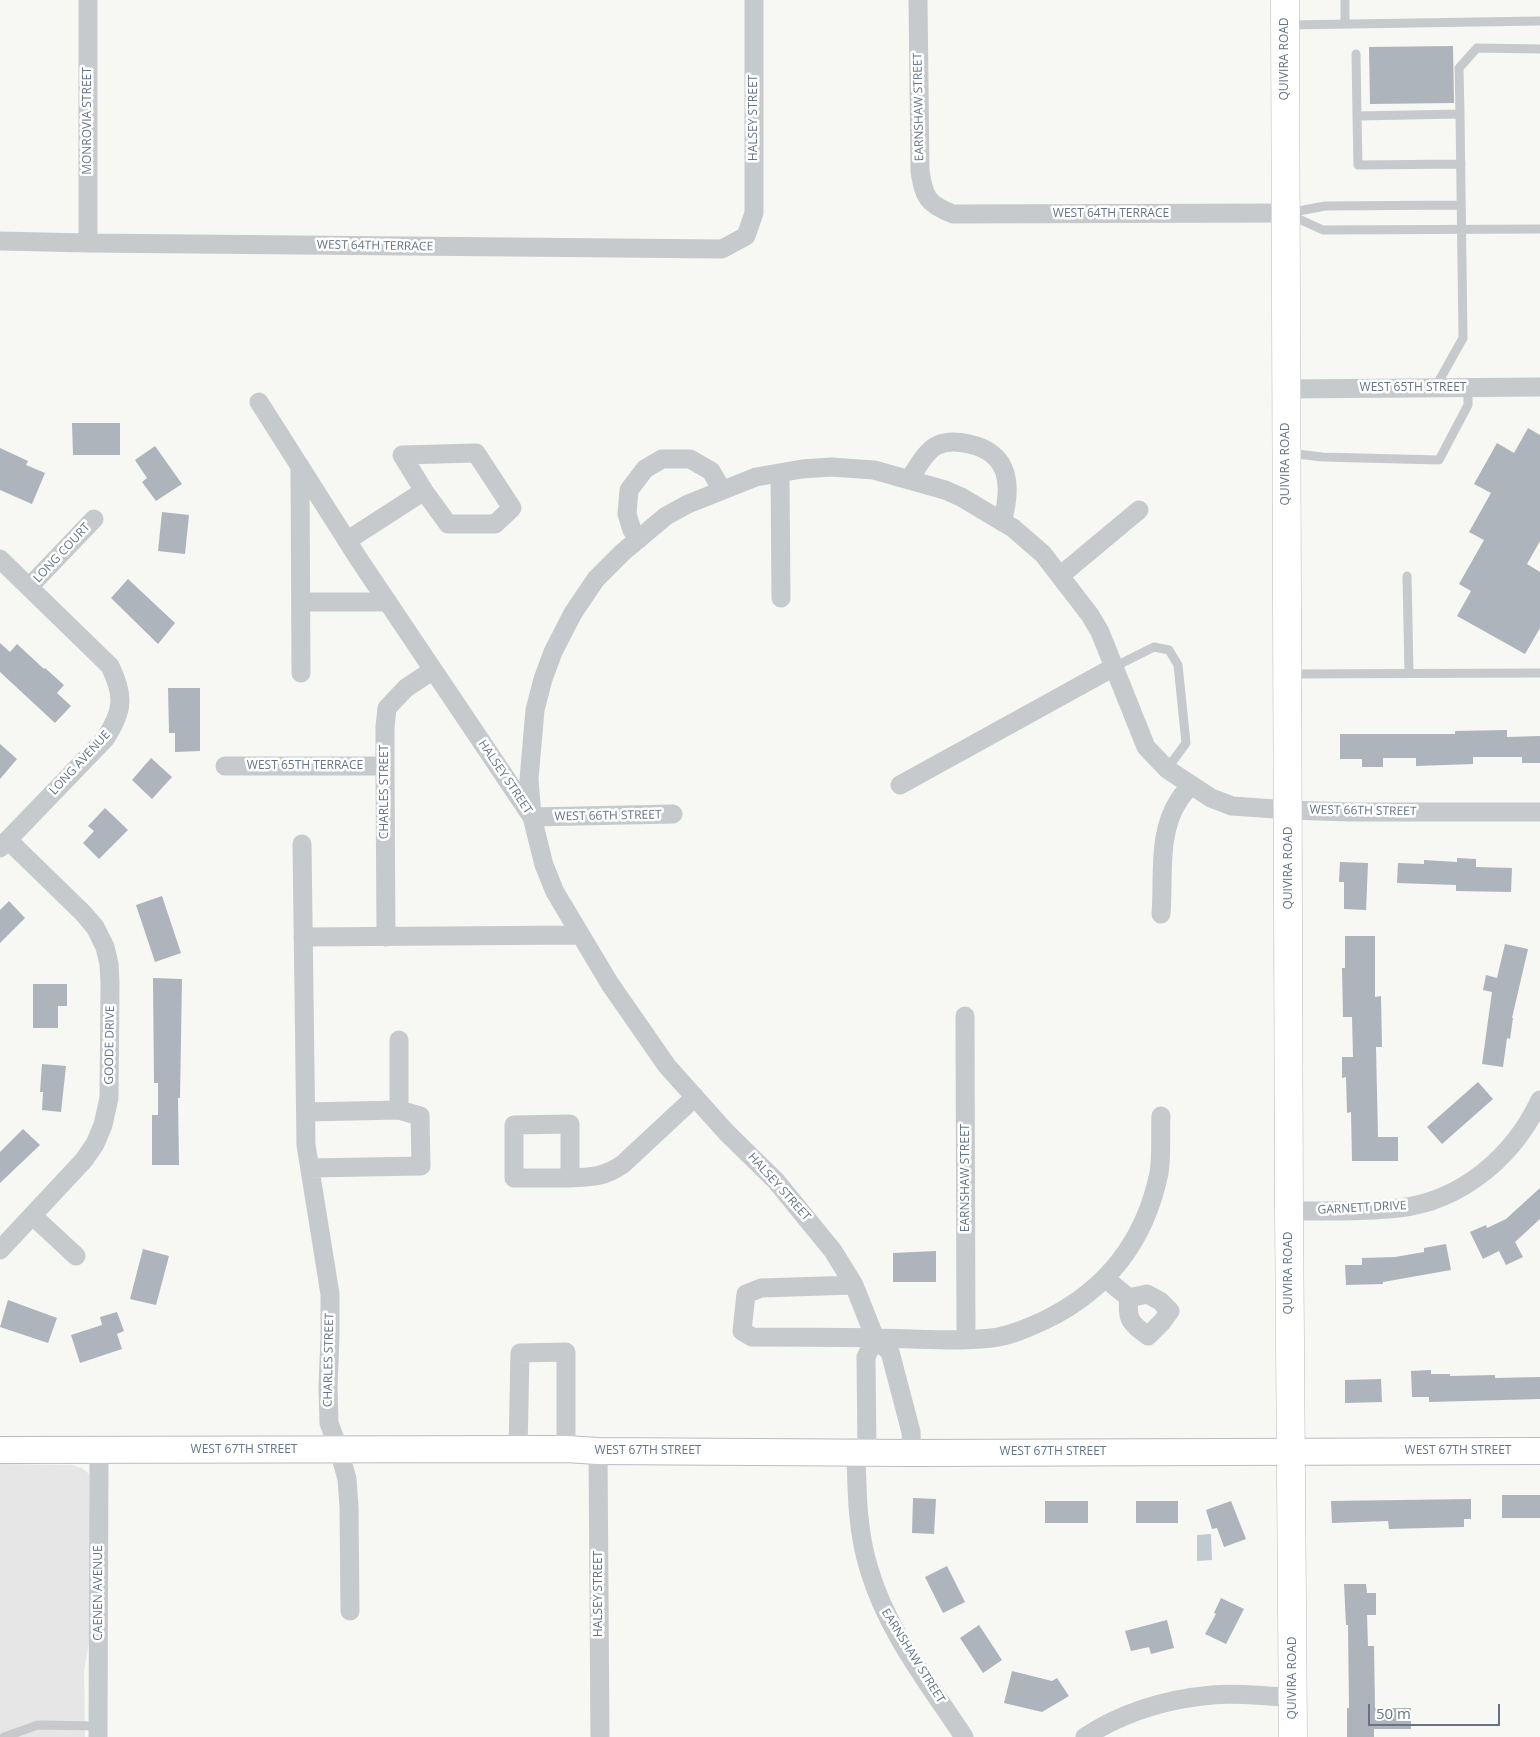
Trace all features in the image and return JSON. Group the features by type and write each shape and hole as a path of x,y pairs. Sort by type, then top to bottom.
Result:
{"main road":[{"name":"QUIVIRA ROAD","path":"1285,12 1290,1452 1293,1737"}],"street":[{"name":"MONROVIA STREET","path":"88,0 88,243"},
{"name":"HALSEY STREET","path":"746,236 754,213 754,0"},
{"name":"EARNSHAW STREET","path":"918,0 920,171 923,193 937,208"},
{"name":"WEST 64TH TERRACE","path":"937,208 953,214 1285,213"},
{"name":"WEST 64TH TERRACE","path":"0,241 702,250 722,249 746,236"},
{"name":"WEST 65TH STREET","path":"1286,389 1540,387"},
{"name":"HALSEY STREET","path":"259,402 358,558 532,817 544,865 552,883 580,935 610,984 667,1066 726,1132 776,1181 833,1251 854,1284 875,1338 890,1352 911,1432 912,1453"},
{"path":"909,480 923,458 938,445 960,442 980,446 996,456 1006,475 1008,501 1002,522"},
{"path":"476,452 512,508 496,524 448,524 424,491 402,455 476,452"},
{"path":"639,539 632,530 627,514 630,490 644,469 662,459 690,459 711,471 722,490"},
{"path":"300,466 301,673"},
{"name":"WEST 66TH STREET","path":"673,814 532,817 529,779 535,710 543,679 553,652 573,612 596,579 666,516 688,504 756,478 802,469 831,468 874,470 945,490 961,497 1013,528 1043,554 1061,575 1100,632 1146,747 1167,769 1211,798 1232,806 1289,810 1350,812 1540,812"},
{"path":"780,473 781,598"},
{"path":"348,540 424,491"},
{"path":"1061,575 1139,510"},
{"name":"LONG COURT","path":"30,587 94,519"},
{"name":"LONG AVENUE","path":"0,559 110,666 119,684 120,706 116,723 105,739 4,844"},
{"path":"301,602 388,602"},
{"path":"900,786 1114,667"},
{"name":"CHARLES STREET","path":"386,937 384,766 387,708 406,688 433,670"},
{"name":"WEST 65TH TERRACE","path":"225,766 384,766"},
{"path":"1161,914 1162,853 1168,824 1178,801 1191,785"},
{"name":"GOODE DRIVE","path":"0,1250 84,1160 95,1144 103,1125 109,1098 109,964 105,947 95,927 83,913 4,844"},
{"name":"CHARLES STREET","path":"302,844 306,1145 330,1294 329,1424 347,1479 350,1611"},
{"path":"303,937 580,935"},
{"name":"EARNSHAW STREET","path":"965,1016 966,1339"},
{"path":"399,1040 399,1110"},
{"path":"570,1178 601,1176 612,1172 695,1097"},
{"name":"GARNETT DRIVE","path":"1289,1211 1400,1208 1420,1204 1448,1194 1477,1178 1502,1156 1515,1142 1531,1119 1540,1100"},
{"path":"306,1112 399,1110 420,1116 421,1166 310,1168"},
{"path":"854,1284 761,1288 746,1294 742,1331 752,1337 992,1338 1033,1326 1067,1310 1106,1279 1124,1257 1139,1231 1152,1200 1159,1171 1161,1116"},
{"path":"33,1216 76,1256"},
{"path":"1106,1279 1129,1298"},
{"path":"862,1452 866,1357 875,1338"},
{"path":"518,1450 520,1353 566,1352 566,1449"},
{"name":"WEST 67TH STREET","path":"0,1450 566,1449 598,1451 912,1453 1540,1451"},
{"name":"CAENEN AVENUE","path":"98,1732 99,1450"},
{"name":"HALSEY STREET","path":"598,1451 600,1737"},
{"name":"EARNSHAW STREET","path":"862,1452 859,1522 868,1568 881,1605 905,1648 964,1737"},
{"path":"1085,1737 1106,1725 1141,1710 1175,1700 1213,1695 1293,1697"}],"lane":[{"path":"1345,0 1345,24"},
{"path":"1285,12 1345,24 1540,21"},
{"path":"1435,388 1463,338 1459,68 1477,48 1540,49"},
{"path":"1356,54 1358,165 1461,164"},
{"path":"1357,116 1460,114"},
{"path":"1285,213 1324,206 1461,205"},
{"path":"1285,213 1322,230 1540,229"},
{"path":"1286,452 1322,457 1439,460 1468,405 1468,388"},
{"path":"1407,576 1409,673"},
{"path":"1114,667 1154,647 1169,650 1178,665 1186,743 1167,769"},
{"path":"1288,674 1540,673"},
{"path":"4,1737 38,1725 98,1732"}],"shaded area":[{"path":"0,1464 72,1465 82,1468 89,1474 91,1629 84,1671 85,1737 0,1737"},
{"path":"1211,1534 1212,1560 1197,1561 1197,1535"}],"building":[{"path":"1453,46 1454,103 1370,104 1369,47"},
{"path":"72,423 120,423 120,455 73,455"},
{"path":"1528,428 1540,435 1540,541 1527,564 1540,572 1540,628 1525,654 1457,616 1471,591 1459,584 1484,540 1469,532 1491,493 1474,484 1497,443 1514,453"},
{"path":"155,446 182,484 156,501 142,482 147,478 135,460"},
{"path":"0,448 28,461 26,465 45,473 32,504 0,490"},
{"path":"162,512 189,515 185,554 158,551"},
{"path":"128,579 175,623 158,644 111,598"},
{"path":"0,643 10,652 17,644 64,685 57,693 71,706 55,723 0,672"},
{"path":"168,688 200,688 200,751 175,752 175,733 169,733"},
{"path":"1507,730 1507,737 1540,736 1540,763 1522,763 1522,757 1473,757 1473,764 1416,766 1416,758 1383,758 1383,767 1362,767 1362,759 1340,759 1340,734 1455,734 1455,731"},
{"path":"0,744 17,759 0,779"},
{"path":"151,758 172,777 152,799 132,780"},
{"path":"105,808 128,830 99,859 83,843 94,831 88,826"},
{"path":"1457,858 1476,859 1476,867 1512,868 1511,892 1456,891 1456,885 1397,883 1398,863 1424,864 1424,860 1457,862"},
{"path":"1340,862 1368,863 1366,910 1344,909 1344,882 1339,882"},
{"path":"162,896 181,953 155,962 136,905"},
{"path":"9,901 25,918 0,943 0,910"},
{"path":"1345,936 1375,936 1375,997 1381,996 1382,1047 1376,1047 1378,1137 1398,1137 1398,1161 1352,1161 1351,1112 1347,1113 1346,1077 1342,1078 1342,1057 1353,1057 1352,1017 1343,1017 1342,968 1345,968"},
{"path":"1505,944 1528,949 1512,1018 1510,1039 1507,1038 1503,1067 1482,1064 1492,992 1483,990 1486,975 1497,978"},
{"path":"153,978 182,979 180,1098 178,1098 179,1165 152,1165 152,1115 158,1115 158,1083 154,1083"},
{"path":"33,984 67,984 67,1006 58,1006 58,1028 33,1028"},
{"path":"42,1064 66,1066 61,1112 42,1110 43,1092 40,1092"},
{"path":"1478,1082 1493,1099 1442,1144 1427,1127"},
{"path":"23,1129 40,1145 0,1183 0,1152"},
{"path":"1540,1188 1540,1219 1515,1242 1523,1257 1506,1265 1499,1251 1483,1259 1470,1232 1486,1225 1487,1228 1506,1219"},
{"path":"1446,1244 1451,1270 1383,1282 1383,1284 1346,1285 1345,1265 1362,1265 1362,1258 1395,1257 1424,1252 1424,1248"},
{"path":"143,1249 169,1256 156,1305 130,1299"},
{"path":"936,1251 936,1282 893,1282 893,1253"},
{"path":"8,1300 57,1318 48,1343 0,1327"},
{"path":"117,1312 124,1331 117,1334 122,1349 80,1363 71,1335 102,1325 100,1317"},
{"path":"1431,1370 1431,1374 1450,1374 1450,1376 1540,1377 1540,1399 1429,1402 1429,1397 1412,1397 1411,1371"},
{"path":"1381,1379 1382,1402 1345,1403 1345,1380"},
{"path":"1502,1495 1540,1495 1540,1518 1502,1518"},
{"path":"913,1498 936,1499 934,1534 912,1533"},
{"path":"1471,1499 1471,1519 1464,1519 1464,1527 1389,1529 1388,1521 1332,1523 1331,1501"},
{"path":"1045,1501 1088,1501 1088,1523 1045,1523"},
{"path":"1136,1501 1178,1501 1178,1523 1136,1523"},
{"path":"1231,1501 1246,1539 1224,1547 1217,1528 1212,1529 1206,1510"},
{"path":"947,1566 965,1602 943,1613 925,1577"},
{"path":"1344,1584 1366,1584 1367,1593 1376,1593 1376,1615 1367,1615 1368,1646 1374,1646 1375,1708 1411,1708 1411,1729 1374,1729 1374,1737 1347,1737 1347,1708 1349,1708 1348,1625 1346,1625"},
{"path":"1221,1598 1244,1609 1226,1644 1205,1634 1216,1614 1214,1613"},
{"path":"1167,1620 1174,1648 1151,1654 1149,1647 1131,1651 1125,1631"},
{"path":"979,1625 1002,1660 983,1673 960,1638"},
{"path":"1012,1671 1052,1681 1057,1678 1069,1696 1042,1712 1004,1703"}]}
